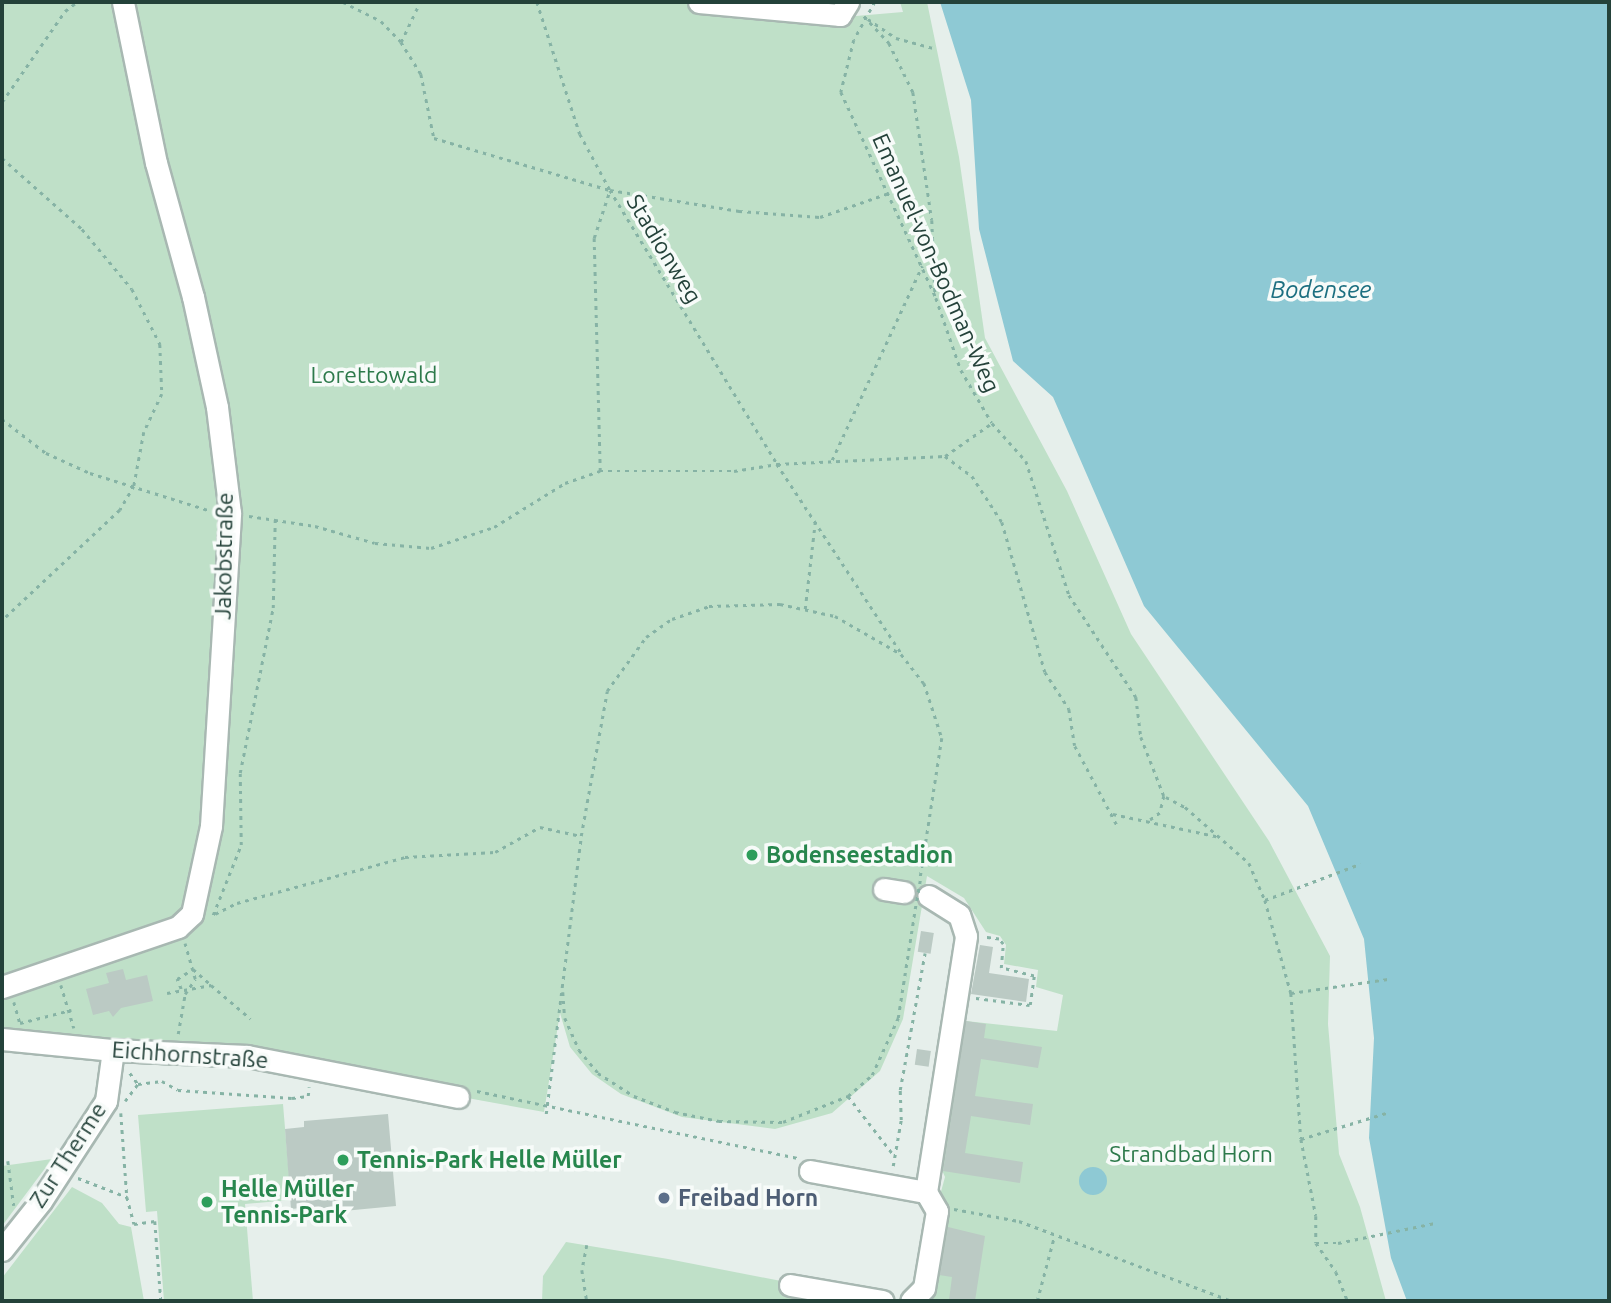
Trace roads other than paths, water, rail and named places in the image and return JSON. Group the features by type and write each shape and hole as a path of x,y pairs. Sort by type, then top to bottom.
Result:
{"street":[{"name":"Jakobstraße","path":"2,987 178,928 192,914 211,826 230,513 217,407 193,296 156,163 124,2"},
{"path":"699,2 844,8"},
{"path":"910,893 959,915 965,936 931,1199 924,1288 911,1301"},
{"name":"Eichhornstraße","path":"2,1038 113,1050 247,1056 463,1093"},
{"name":"Zur Therme","path":"4,1247 41,1201 106,1101 113,1050"},
{"path":"806,1165 888,1182 931,1199"},
{"path":"790,1285 883,1301"}],"water":[{"name":"Bodensee","path":"940,2 1609,2 1609,1301 1407,1301 1391,1258 1369,1138 1374,1038 1364,939 1308,806 1144,606 1053,397 1013,361 979,229 971,100"},
{"path":"1093,1167 1103,1171 1107,1181 1103,1191 1093,1195 1083,1191 1079,1181 1083,1171"}],"place":[{"name":"Bodenseestadion","path":"752,855"},
{"name":"Tennis-Park Helle Müller","path":"343,1160"},
{"name":"Freibad Horn","path":"664,1198"},
{"name":"Helle Müller Tennis-Park","path":"207,1202"}],"park label":[{"name":"Lorettowald","path":"374,375"},
{"name":"Strandbad Horn","path":"1191,1154"}]}
